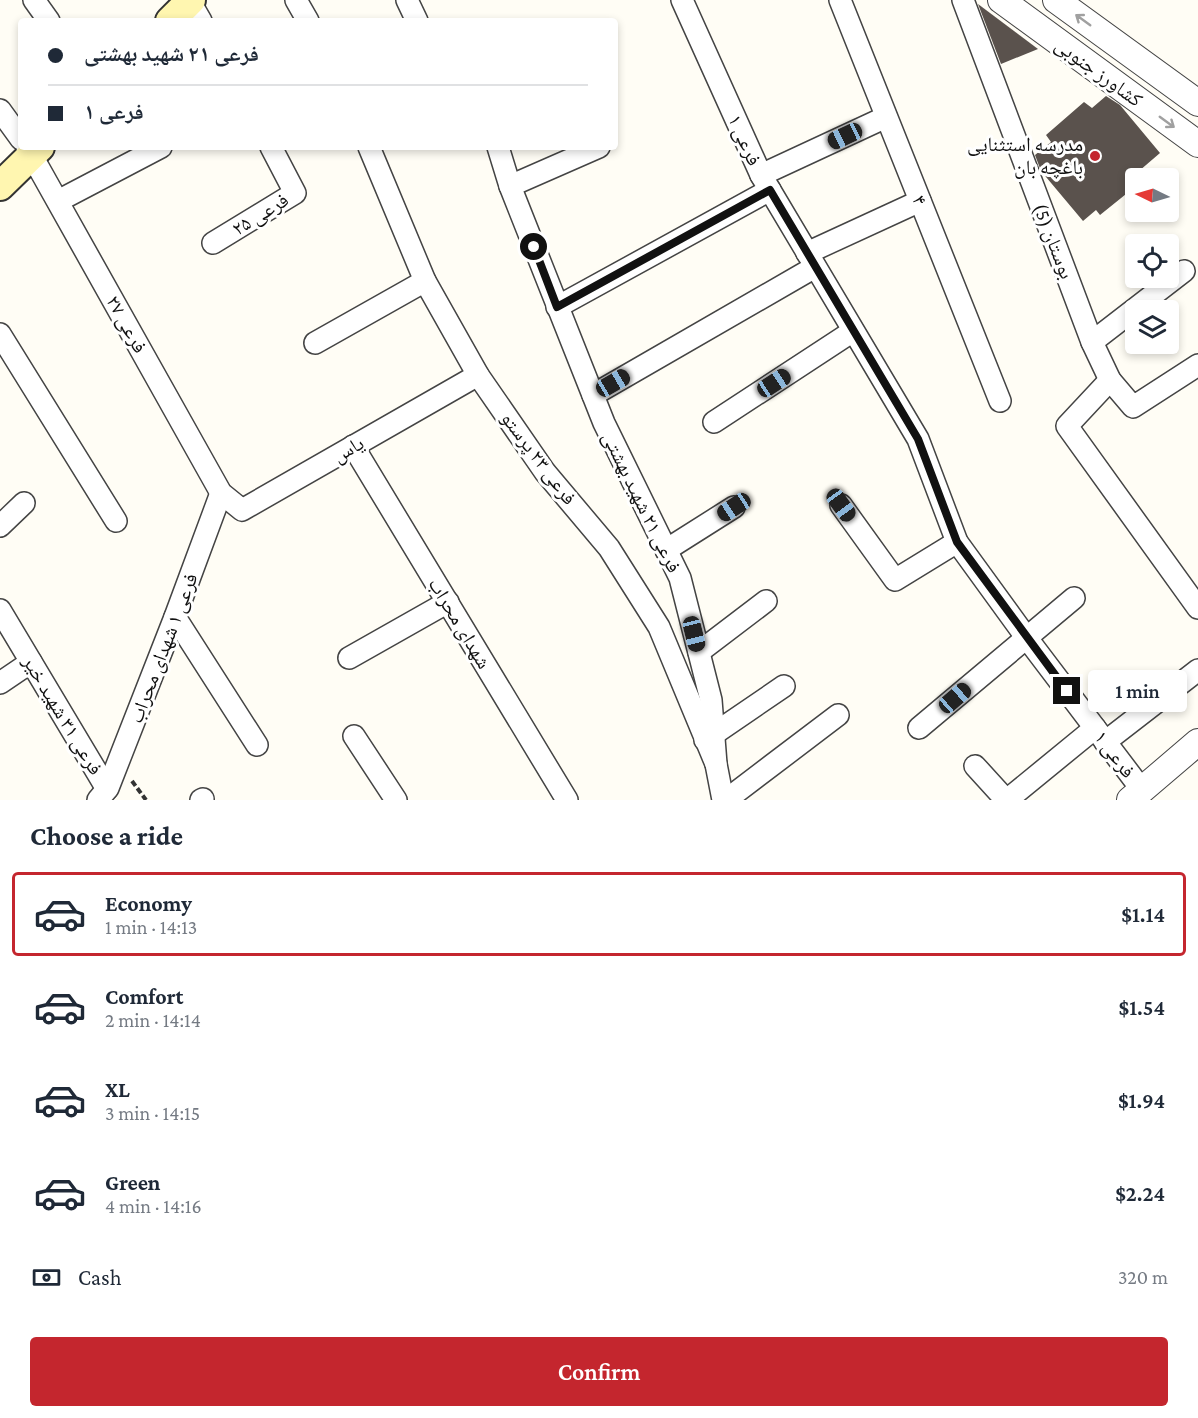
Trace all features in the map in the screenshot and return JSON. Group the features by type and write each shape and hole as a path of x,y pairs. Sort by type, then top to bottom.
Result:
{"main road":[{"path":"0,186 28,150"}],"street":[{"path":"34,0 47,18"},
{"path":"296,0 306,18"},
{"path":"407,0 416,18"},
{"name":"فرعی ۱","path":"682,0 766,182 918,439 957,542 1100,735 1136,795"},
{"name":"۴","path":"840,0 1000,401"},
{"name":"بوستان (5)","path":"963,0 1092,342 1110,380 1133,407 1198,364"},
{"name":"کشاورز جنوبی","path":"1001,0 1198,144"},
{"name":"کشاورز جنوبی","path":"1056,0 1198,103"},
{"path":"1095,70 1112,41"},
{"name":"فرعی ۲۷","path":"0,110 18,132"},
{"path":"557,307 766,182 886,117"},
{"name":"فرعی ۲۷","path":"32,150 221,493"},
{"path":"58,201 155,150"},
{"name":"فرعی ۲۵","path":"213,243 295,193 273,150"},
{"name":"فرعی ۲۳ پرستو","path":"370,150 425,281 478,375 545,472 609,548 659,627 709,737"},
{"name":"فرعی ۲۱ شهید بهشتی","path":"499,150 510,186 604,423 680,578 711,700 709,737 724,800"},
{"path":"510,186 592,150"},
{"path":"592,394 811,260 920,201"},
{"path":"1092,342 1184,271"},
{"path":"315,343 425,281"},
{"path":"714,422 854,331"},
{"path":"0,334 116,521"},
{"name":"یاس","path":"221,493 242,510 478,375"},
{"path":"1110,380 1067,426 1198,608"},
{"name":"شهدای محراب","path":"353,446 567,800"},
{"name":"فرعی ۱ شهدای محراب","path":"103,794 176,617 221,493"},
{"path":"0,526 24,503"},
{"path":"841,505 895,580 957,542"},
{"path":"666,550 734,507"},
{"path":"919,728 1074,598"},
{"path":"699,652 766,601"},
{"path":"349,658 447,602"},
{"name":"فرعی ۳۱ شهید خیر","path":"0,610 103,794"},
{"path":"176,617 257,745"},
{"path":"0,683 31,662"},
{"path":"975,766 1007,800 1198,670"},
{"path":"709,737 784,686"},
{"path":"724,800 838,715"},
{"path":"354,736 396,800"},
{"path":"1136,795 1198,742"}],"building":[{"path":"978,4 1038,49 1001,64"},
{"name":"مدرسه استثنایی باغچه بان","path":"1106,96 1120,105 1160,153 1142,168 1125,168 1125,195 1100,215 1096,210 1083,221 1041,171 1035,155 1051,142 1046,135 1084,102 1092,108"}],"place":[{"name":"مدرسه استثنایی باغچه بان","path":"1095,156"}],"route":[{"path":"534,247 557,307 770,190 918,439 957,542 1067,691"}]}
